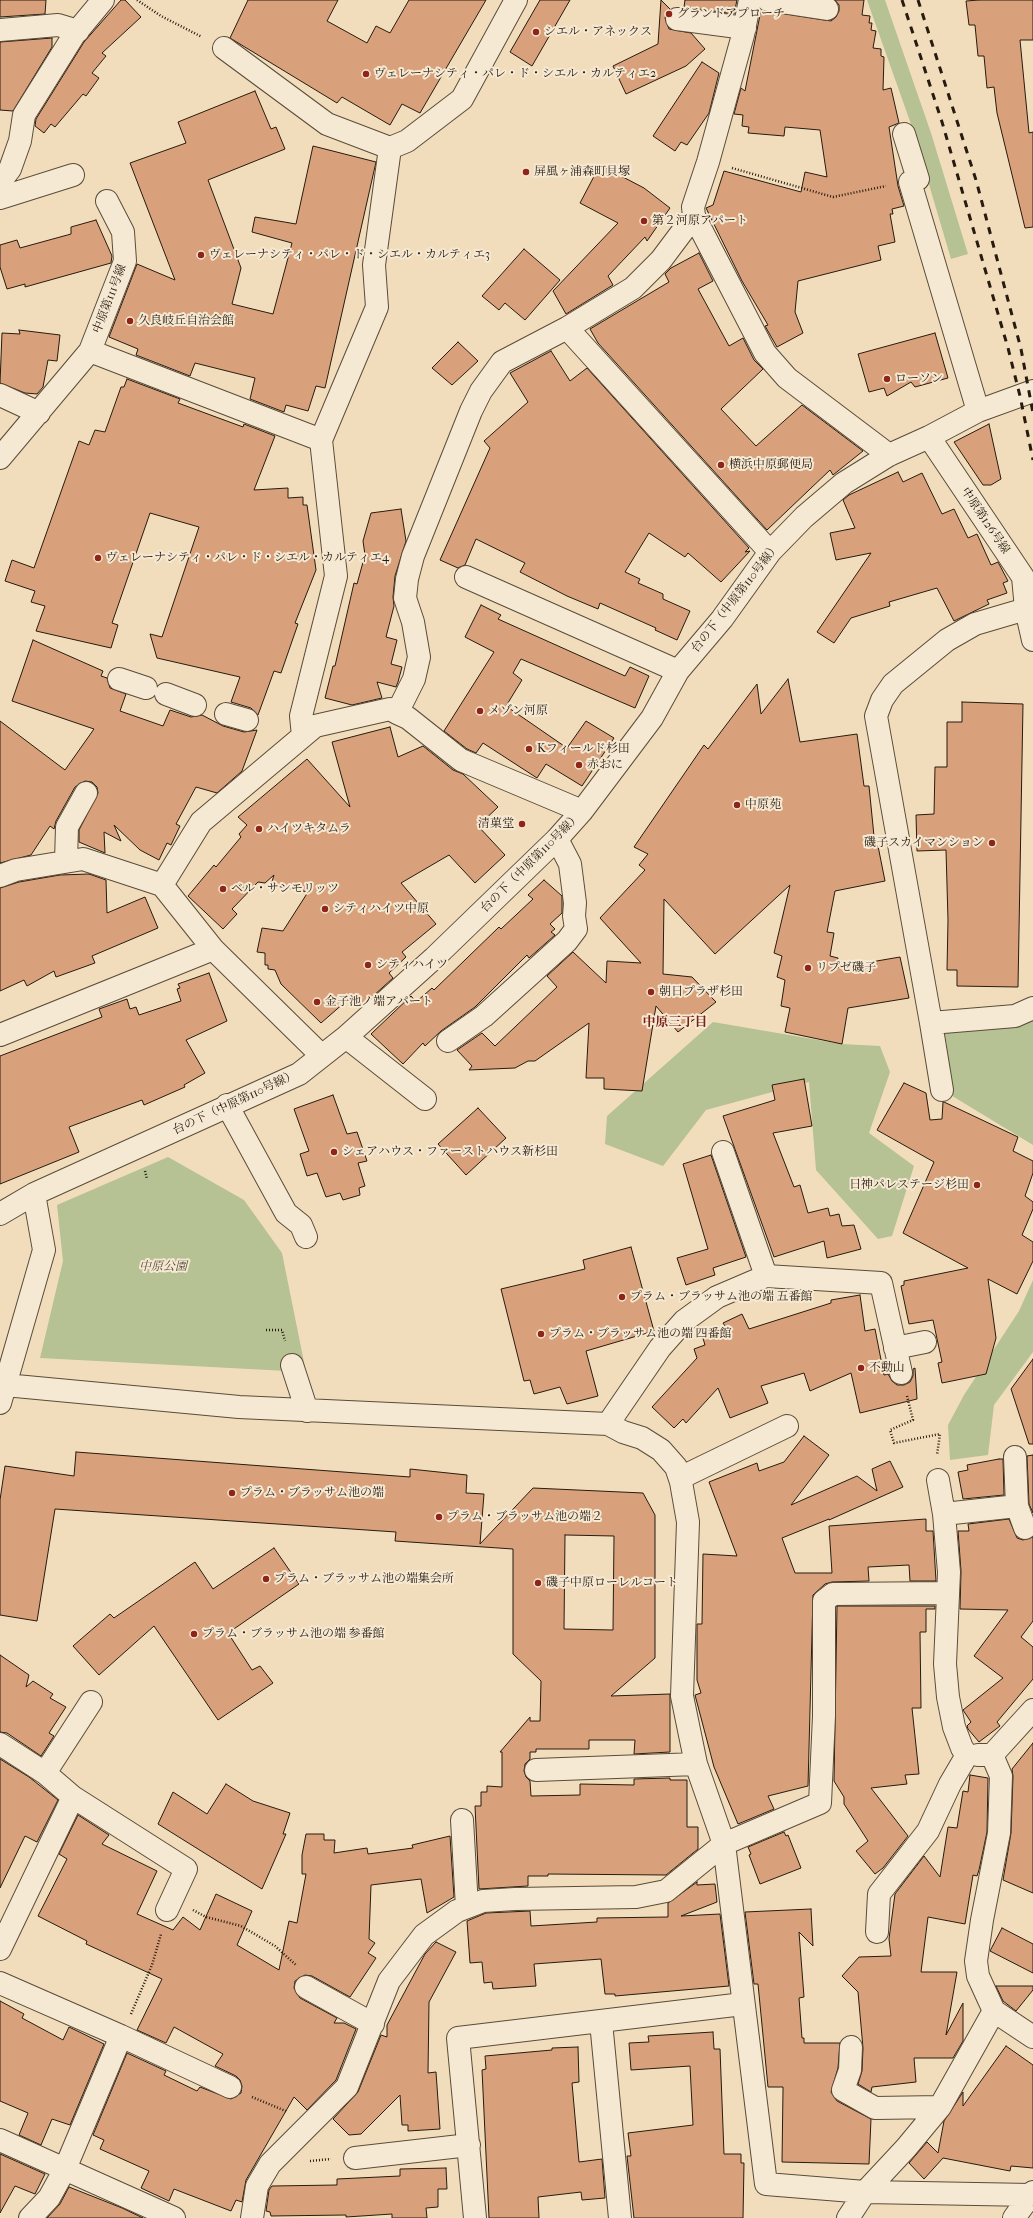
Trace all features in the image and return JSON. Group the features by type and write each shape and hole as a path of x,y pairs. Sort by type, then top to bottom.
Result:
{"street":[{"path":"0,182 10,169 20,142 24,115 78,31 103,0"},
{"path":"224,48 327,124 390,148 407,142 462,99 516,0"},
{"path":"750,0 745,28 708,162 693,207 694,216 765,353 787,378 889,455"},
{"path":"768,0 827,9"},
{"path":"677,19 745,28"},
{"path":"0,30 58,24 78,31"},
{"path":"904,134 918,179 910,182 978,411"},
{"path":"162,885 201,822 302,726 336,576 321,440 377,307 374,265 390,148"},
{"path":"0,198 73,175"},
{"name":"中原第111号線","path":"0,458 90,351 125,261 123,232 108,201"},
{"path":"397,713 414,679 419,657 413,622 405,598 407,579 413,556 471,411 481,391 502,362 567,328 633,288 661,260 694,216"},
{"path":"567,328 770,552"},
{"path":"90,351 321,440"},
{"name":"台の下（中原第110号線）","path":"0,1214 34,1194 227,1105 299,1074 346,1038 434,958 557,840 582,811 652,718 678,671 722,619 770,552 804,516 844,483 889,455 929,437 978,411 1027,393"},
{"path":"0,395 39,413"},
{"name":"中原第126号線","path":"929,437 1023,577 1026,609 1033,640"},
{"path":"466,577 678,671"},
{"path":"942,1090 876,716 882,700 893,684 947,640 975,624 1026,609"},
{"path":"119,679 195,705"},
{"path":"302,726 315,726 390,709 408,718 461,760 582,811"},
{"path":"226,714 247,720"},
{"path":"66,861 67,827 86,793"},
{"path":"448,1041 484,1016 568,941 576,929 574,916 575,903 570,864 557,840"},
{"path":"0,876 16,870 84,859 162,885 213,949 322,1056"},
{"path":"0,1035 213,949"},
{"path":"931,1024 1015,1016 1033,1008"},
{"path":"346,1038 425,1099"},
{"path":"227,1105 286,1213 301,1226 306,1237"},
{"path":"723,1152 766,1276"},
{"path":"34,1194 44,1250 3,1394 307,1411 608,1424 623,1432 642,1438 662,1450 676,1467 680,1478 688,1522 682,1696 696,1764 724,1844 766,2184 865,2192 1032,2193"},
{"path":"608,1424 660,1348 684,1321 717,1297 766,1276 881,1283 901,1373"},
{"path":"895,1348 925,1342"},
{"path":"292,1365 307,1411"},
{"path":"680,1478 787,1426"},
{"path":"1014,1457 1017,1506 1025,1528"},
{"path":"938,1480 944,1514 949,1572 945,1664 948,1697 954,1727 962,1748 967,1755"},
{"path":"944,1514 1017,1506"},
{"path":"252,2218 258,2186 270,2164 347,2087 389,1981 424,1935 457,1911 483,1902 496,1900 636,1897 666,1891 724,1844 820,1803 824,1716 824,1601 833,1594 947,1593"},
{"path":"45,1773 91,1702"},
{"path":"967,1755 992,1755 1033,1710"},
{"path":"0,1744 45,1773 73,1797 186,1869 167,1910"},
{"path":"877,1932 879,1894 928,1831 950,1784 967,1755"},
{"path":"992,1755 1000,1776 999,1833 982,1920 976,1961 978,1976 994,2011 1033,2037"},
{"path":"536,1770 696,1764"},
{"path":"0,1949 73,1797"},
{"path":"462,1820 467,1907"},
{"path":"303,1978 373,2024"},
{"path":"0,1983 121,2036 230,2087"},
{"path":"475,2218 458,2038 743,2004"},
{"path":"848,2218 865,2192 906,2148 940,2106 994,2011"},
{"path":"601,2022 620,2218"},
{"path":"30,2218 49,2198 65,2169 121,2036"},
{"path":"851,2047 850,2070 843,2090 875,2108 940,2106"},
{"path":"0,2140 174,2218"},
{"path":"355,2158 469,2145"},
{"path":"270,2164 295,2162"},
{"path":"1014,2218 1032,2193"}],"path":[{"path":"137,0 161,16 224,48"},
{"path":"708,162 833,197 910,182"},
{"path":"901,1373 913,1420 890,1430 894,1443 940,1434"},
{"path":"136,2005 152,1965 167,1910"},
{"path":"206,1917 241,1926 262,1937 303,1978"},
{"path":"230,2087 313,2122"},
{"path":"295,2162 355,2158"}],"green space":[{"path":"867,0 885,0 931,133 968,254 951,259 912,127"},
{"path":"1033,1018 1033,1145 949,1094 941,1048 947,1047 944,1030"},
{"path":"713,1022 842,1044 880,1046 890,1072 869,1133 914,1166 892,1236 878,1239 816,1170 809,1082 706,1110 663,1166 605,1144 607,1116"},
{"name":"中原公園","path":"168,1157 244,1200 282,1253 306,1372 40,1358 63,1261 57,1205"},
{"path":"1033,1280 1033,1352 994,1405 988,1455 950,1460 948,1425 964,1395 1019,1311"}],"building":[{"path":"0,0 46,0 45,14 0,17"},
{"path":"121,0 125,0 141,17 102,53 106,56 92,73 99,78 86,96 83,94 55,127 51,124 44,133 35,126 36,119 84,42"},
{"name":"ヴェレーナシティ・パレ・ド・シエル・カルティエ2","path":"248,0 338,0 327,21 367,43 376,26 390,33 409,0 486,0 420,113 402,104 390,125 342,97 337,103 230,38"},
{"name":"シエル・アネックス","path":"540,0 570,0 532,66 510,52"},
{"path":"661,0 670,9 665,18 669,29 691,33 705,49 686,66 626,94 613,66 658,44"},
{"path":"685,0 737,0 734,14 684,7"},
{"path":"835,0 864,0 862,15 870,16 869,23 872,23 871,30 876,31 873,48 881,49 881,56 884,57 883,90 891,88 899,123 889,127 898,186 904,206 892,209 893,214 890,214 895,242 878,246 881,260 798,281 795,312 803,333 777,347 765,326 768,325 742,281 706,208 713,205 724,171 801,192 805,172 827,177 820,130 785,127 784,136 748,133 749,127 742,126 743,115 734,114 741,88 745,91 761,10 831,21 836,17 839,11 839,5"},
{"path":"1033,0 1033,40 1020,40 1029,133 1033,132 1033,227 1025,228 997,113 994,87 987,88 984,56 978,56 975,25 969,25 966,1"},
{"path":"52,38 52,47 13,111 0,110 0,42"},
{"path":"702,62 719,73 709,113 687,145 681,142 675,151 653,136"},
{"name":"ヴェレーナシティ・パレ・ド・シエル・カルティエ3","path":"255,91 271,129 276,127 285,149 208,180 241,268 232,304 273,314 292,243 252,232 255,217 296,224 313,146 376,162 325,388 316,386 308,411 286,405 284,412 250,399 255,378 195,363 190,376 136,355 138,349 109,337 137,264 175,280 130,163 186,143 178,122"},
{"path":"600,165 644,188 670,208 647,241 645,237 608,276 613,285 566,314 553,291 618,223 580,203"},
{"path":"96,220 112,256 111,263 25,287 25,284 7,289 0,267 0,245 17,240 20,248 71,234 71,227"},
{"path":"524,249 560,280 525,320 505,303 499,310 482,296"},
{"path":"699,253 713,281 698,289 729,346 743,338 754,360 763,369 721,409 756,446 802,405 863,451 833,475 830,470 767,530 598,343 590,329 669,282 665,274 671,268"},
{"path":"19,330 60,335 57,361 48,360 43,387 37,394 25,393 0,383 2,333 20,334"},
{"path":"935,333 948,378 915,387 911,382 887,396 884,388 869,392 858,354"},
{"path":"458,342 478,361 452,385 432,368"},
{"path":"551,351 570,381 587,368 749,548 745,552 750,551 721,582 688,553 685,557 649,533 625,572 640,579 638,583 663,594 663,599 690,611 677,640 655,630 656,628 600,603 598,609 567,596 520,572 525,563 476,539 465,565 458,568 440,560 490,448 484,441 528,402 510,373"},
{"name":"ヴェレーナシティ・パレ・ド・シエル・カルティエ4","path":"127,379 180,399 178,403 243,427 244,424 275,436 254,490 288,488 288,498 303,497 303,505 307,505 316,570 295,623 298,624 281,673 274,671 258,715 251,708 231,702 240,677 157,658 150,634 162,637 199,527 150,513 112,623 118,625 111,648 36,631 45,606 31,602 35,591 5,581 12,560 34,568 79,441 89,445 95,430 105,432 121,387 124,387"},
{"path":"989,424 1001,479 991,485 983,485 954,442"},
{"path":"898,472 903,482 922,473 942,514 954,509 968,538 977,534 991,565 998,562 1008,581 1003,583 1007,593 987,600 989,604 954,621 937,588 889,602 890,606 851,618 834,643 817,632 871,553 836,560 830,533 855,528 843,500 849,495"},
{"path":"401,509 406,541 395,576 393,597 394,606 386,637 397,640 391,664 402,667 396,687 377,682 382,698 352,705 325,698 333,666 335,666 354,583 357,584 365,555 363,541 371,513"},
{"path":"481,605 501,615 498,619 625,676 630,667 649,676 635,708 521,659 513,673 522,680 506,706 567,748 586,721 614,738 582,786 546,764 537,778 483,743 476,753 467,749 444,731 494,652 465,637"},
{"path":"33,640 103,671 101,676 107,678 110,688 126,694 120,711 163,726 170,710 191,717 202,715 223,726 244,732 257,730 242,771 217,793 196,787 176,824 180,826 171,845 167,843 159,860 140,850 114,825 121,841 104,832 105,853 79,842 79,830 98,793 97,787 92,782 85,781 75,787 56,821 54,829 50,826 31,855 0,863 0,721 65,770 94,729 12,701"},
{"path":"788,679 800,742 857,734 864,786 869,786 875,846 878,846 885,881 835,891 827,932 834,933 830,956 838,958 836,968 900,957 909,998 848,1008 842,1044 785,1032 790,1008 781,1006 785,980 777,977 782,956 774,953 790,885 715,954 664,899 663,974 692,977 716,1002 678,1032 656,1006 642,1091 604,1089 604,1078 586,1078 589,1023 535,1061 528,1061 515,1068 469,1070 472,1066 457,1050 482,1033 495,1046 557,987 547,976 573,952 606,983 607,961 641,963 600,918 645,870 639,865 648,854 634,847 704,745 708,749 757,684 761,714"},
{"name":"磯子スカイマンション","path":"962,702 1023,704 1018,987 957,986 957,970 947,970 948,920 946,850 917,851 916,815 934,814 935,767 947,767 947,722 962,722"},
{"path":"390,727 398,757 423,746 453,770 463,774 498,807 478,826 505,855 475,883 449,855 401,883 436,924 402,952 406,957 389,973 393,978 362,1006 352,996 321,1023 281,984 275,970 268,969 268,965 265,965 265,953 257,952 262,928 283,931 308,892 271,885 274,875 265,883 258,882 232,909 237,914 223,929 188,896 214,865 216,867 241,837 239,834 247,825 238,817 307,759 350,807 332,742"},
{"path":"89,874 106,880 107,913 145,897 158,928 92,956 95,963 56,977 54,971 27,986 24,980 0,991 0,888 19,882 60,875"},
{"path":"544,880 562,896 562,913 550,924 555,929 551,932 555,935 529,958 527,955 475,1007 441,1031 425,1046 423,1043 403,1064 371,1034 411,996 416,1002 432,988 434,990 499,927 501,929 533,899 528,895"},
{"path":"209,973 227,1021 186,1040 205,1073 184,1085 185,1087 144,1105 142,1100 69,1127 79,1152 0,1184 0,1056 102,1017 99,1009 127,999 130,1009 136,1007 139,1015 181,1001 177,989 180,988 178,984"},
{"path":"804,1079 812,1126 773,1133 794,1187 800,1185 808,1213 828,1208 830,1216 839,1214 842,1226 854,1225 861,1249 827,1258 824,1241 774,1257 723,1116 775,1100 772,1085"},
{"name":"日神パレステージ杉田","path":"904,1083 926,1093 930,1120 942,1119 944,1102 1018,1137 1013,1151 1033,1161 1033,1173 1025,1196 1033,1202 1033,1209 1022,1235 1033,1242 1033,1261 1017,1294 988,1279 996,1338 986,1374 942,1383 938,1363 942,1362 933,1320 909,1324 901,1286 904,1285 904,1281 968,1268 903,1233 934,1162 877,1130"},
{"name":"シェアハウス・ファーストハウス新杉田","path":"333,1095 347,1134 357,1132 367,1161 358,1163 365,1186 359,1188 360,1195 343,1200 340,1193 326,1197 317,1173 307,1176 300,1154 309,1151 294,1109"},
{"path":"478,1108 506,1138 466,1175 438,1144"},
{"path":"711,1155 746,1257 713,1268 715,1275 686,1285 677,1258 708,1249 683,1164"},
{"path":"631,1247 654,1331 586,1351 598,1396 567,1404 560,1387 534,1394 530,1380 524,1381 501,1289 585,1269 583,1260"},
{"path":"860,1295 865,1331 875,1329 884,1375 888,1374 892,1381 897,1385 904,1385 910,1382 913,1376 913,1369 915,1368 917,1399 860,1413 851,1373 810,1391 804,1373 761,1386 768,1403 730,1418 718,1388 686,1423 683,1419 674,1428 652,1407 697,1358 694,1349 705,1345 702,1335 725,1326 723,1323 742,1314 749,1329 831,1303 831,1300"},
{"path":"1033,1359 1033,1444 1029,1444 1011,1389"},
{"path":"804,1436 829,1455 791,1505 857,1476 877,1491 872,1469 890,1461 903,1487 829,1520 782,1538 795,1573 832,1573 829,1526 926,1519 926,1531 933,1531 936,1581 910,1581 909,1565 868,1567 869,1581 832,1582 825,1584 813,1595 808,1786 768,1796 774,1809 738,1824 714,1767 695,1695 701,1693 697,1680 697,1624 702,1624 703,1554 737,1556 709,1482 757,1463 759,1471 784,1462"},
{"path":"76,1452 410,1477 410,1469 467,1475 466,1493 484,1494 480,1544 533,1488 643,1493 655,1515 655,1658 611,1696 670,1694 670,1752 634,1754 635,1740 589,1740 589,1749 536,1749 536,1752 530,1752 530,1759 525,1764 524,1771 526,1777 530,1781 531,1796 580,1795 580,1784 634,1785 634,1779 670,1778 670,1780 687,1780 687,1827 698,1827 698,1849 666,1875 548,1874 548,1876 528,1876 528,1886 479,1889 475,1806 481,1806 481,1792 487,1792 487,1786 502,1787 502,1752 500,1752 530,1717 530,1721 540,1721 541,1681 513,1654 513,1549 395,1541 396,1532 55,1509 37,1621 0,1615 0,1500 5,1466 74,1476","holes":["565,1535 614,1536 613,1630 564,1629"]},
{"path":"1033,1455 1033,1513 1029,1504 1027,1456"},
{"path":"1003,1459 1004,1495 963,1499 958,1472 968,1470 967,1465"},
{"path":"1009,1519 1017,1538 1023,1540 1033,1537 1033,1621 1021,1637 1033,1647 1033,1679 997,1722 1000,1726 979,1742 968,1729 967,1726 971,1722 963,1710 1003,1678 974,1656 1008,1610 960,1609 961,1571 958,1531 969,1531 968,1524"},
{"path":"274,1548 299,1584 228,1633 252,1670 260,1666 273,1683 218,1720 154,1626 99,1675 73,1646 110,1614 114,1618 195,1562 213,1589"},
{"path":"837,1606 935,1606 935,1609 926,1609 926,1632 920,1632 921,1708 912,1708 919,1774 905,1775 907,1784 871,1788 908,1836 883,1868 875,1874 856,1851 868,1841 844,1804 844,1797 834,1781"},
{"path":"0,1655 29,1675 26,1687 33,1681 53,1694 50,1698 66,1707 49,1733 54,1736 41,1756 7,1733 0,1732"},
{"path":"1033,1743 1033,1893 1003,1880 1011,1833 1012,1769"},
{"path":"0,1759 29,1777 58,1800 37,1842 25,1836 0,1888"},
{"path":"970,1775 988,1778 987,1832 979,1870 977,1876 973,1875 965,1924 928,1917 921,1972 957,1972 946,2035 963,2003 963,2041 953,2058 914,2058 916,2082 872,2087 871,2092 858,2084 862,2071 863,2048 858,1992 842,1976 859,1957 891,1956 889,1939 895,1894 924,1856 940,1877 948,1827 957,1828 963,1791 968,1792"},
{"path":"226,1784 253,1801 290,1813 283,1834 286,1834 262,1889 158,1824 173,1792 207,1814"},
{"path":"78,1815 109,1835 102,1844 157,1871 137,1914 173,1930 183,1917 200,1930 216,1894 252,1911 237,1945 279,1970 289,1921 297,1923 306,1874 302,1874 302,1855 306,1834 324,1834 324,1840 335,1840 334,1853 367,1848 368,1854 413,1848 412,1845 450,1836 454,1897 427,1913 421,1879 371,1885 369,1939 375,1943 368,1953 376,1958 350,1997 312,1976 305,1975 295,1981 294,1988 300,1998 337,2018 334,2023 344,2023 356,2029 336,2080 307,2110 294,2097 246,2180 242,2202 236,2200 231,2211 174,2189 169,2201 141,2188 149,2171 100,2149 104,2140 93,2135 127,2053 166,2071 164,2075 197,2091 200,2087 231,2099 241,2093 242,2086 240,2080 236,2076 215,2066 223,2054 174,2027 166,2043 137,2030 162,1979 86,1944 87,1941 38,1916 67,1859 59,1854"},
{"path":"784,1832 786,1836 788,1835 801,1868 760,1884 749,1855 751,1854 748,1847"},
{"path":"697,1882 697,1885 715,1884 717,1902 681,1916 720,1914 729,1986 615,1996 615,1994 605,1994 601,1959 534,1964 536,1986 493,1989 492,1982 484,1983 482,1962 470,1963 467,1921 486,1913 530,1911 531,1926 597,1922 597,1918 668,1917 668,1903"},
{"path":"811,1909 813,1946 799,1932 804,1997 799,1998 802,2038 804,2038 804,2043 840,2043 838,2068 831,2092 837,2101 871,2119 869,2164 782,2162 783,2087 768,2087 758,1984 754,1984 745,1912"},
{"path":"1002,1928 1033,1944 1033,1973 990,1951"},
{"path":"436,1942 456,1952 429,2002 428,2073 436,2072 440,2129 408,2131 408,2125 402,2125 400,2095 361,2134 349,2135 333,2119 358,2092 381,2035 387,2037 387,2025 425,1954"},
{"path":"996,1986 1033,1986 1033,1990 1016,2011 1003,2001"},
{"path":"0,2001 24,2014 22,2018 63,2040 69,2027 104,2044 70,2125 52,2119 41,2145 19,2135 28,2113 0,2101"},
{"path":"713,2032 714,2049 720,2049 724,2154 741,2154 741,2163 744,2163 743,2218 634,2218 627,2156 631,2156 628,2133 693,2125 690,2066 631,2070 629,2043 649,2042 648,2036"},
{"path":"1006,2046 1033,2065 1033,2168 1011,2166 1010,2171 943,2158 924,2179 909,2163 927,2142 938,2153 944,2121 963,2092 963,2106"},
{"path":"578,2047 579,2082 572,2083 579,2162 602,2159 605,2198 582,2200 581,2192 538,2197 539,2218 489,2218 482,2070 486,2069 485,2056 552,2050 552,2048"},
{"path":"0,2154 45,2174 35,2194 15,2186 0,2213"},
{"path":"446,2168 447,2189 438,2189 438,2207 426,2208 427,2218 392,2218 392,2214 346,2217 346,2215 271,2216 270,2212 266,2211 269,2190 272,2186 337,2185 337,2179 400,2176 400,2169"},
{"path":"69,2187 143,2218 47,2218 60,2204"}],"railway":[{"path":"902,0 942,122 1008,348 1020,396 1033,460"},
{"path":"918,0 976,180 1021,349 1033,413"}],"place":[{"name":"グランドアプローチ","path":"669,14"},
{"name":"シエル・アネックス","path":"536,32"},
{"name":"ヴェレーナシティ・パレ・ド・シエル・カルティエ2","path":"366,74"},
{"name":"屏風ヶ浦森町貝塚","path":"526,172"},
{"name":"第２河原アパート","path":"644,221"},
{"name":"ヴェレーナシティ・パレ・ド・シエル・カルティエ3","path":"201,255"},
{"name":"久良岐丘自治会館","path":"130,321"},
{"name":"ローソン","path":"887,379"},
{"name":"横浜中原郵便局","path":"721,465"},
{"name":"ヴェレーナシティ・パレ・ド・シエル・カルティエ4","path":"98,558"},
{"name":"メゾン河原","path":"480,711"},
{"name":"Kフィールド杉田","path":"529,749"},
{"name":"赤おに","path":"579,765"},
{"name":"中原苑","path":"737,805"},
{"name":"清菓堂","path":"522,824"},
{"name":"ハイツキタムラ","path":"259,829"},
{"name":"磯子スカイマンション","path":"992,843"},
{"name":"ベル・サンモリッツ","path":"223,889"},
{"name":"シティハイツ中原","path":"325,909"},
{"name":"シティハイツ","path":"368,965"},
{"name":"リプゼ磯子","path":"808,968"},
{"name":"朝日プラザ杉田","path":"651,992"},
{"name":"金子池ノ端アパート","path":"317,1002"},
{"name":"シェアハウス・ファーストハウス新杉田","path":"334,1152"},
{"name":"日神パレステージ杉田","path":"977,1185"},
{"name":"プラム・ブラッサム池の端 五番館","path":"622,1297"},
{"name":"プラム・ブラッサム池の端 四番館","path":"541,1334"},
{"name":"不動山","path":"861,1368"},
{"name":"プラム・ブラッサム池の端","path":"232,1493"},
{"name":"プラム・ブラッサム池の端２","path":"439,1517"},
{"name":"プラム・ブラッサム池の端集会所","path":"266,1579"},
{"name":"磯子中原ローレルコート","path":"538,1583"},
{"name":"プラム・ブラッサム池の端 参番館","path":"194,1634"}],"district":[{"name":"中原三丁目","path":"675,1023"}]}
